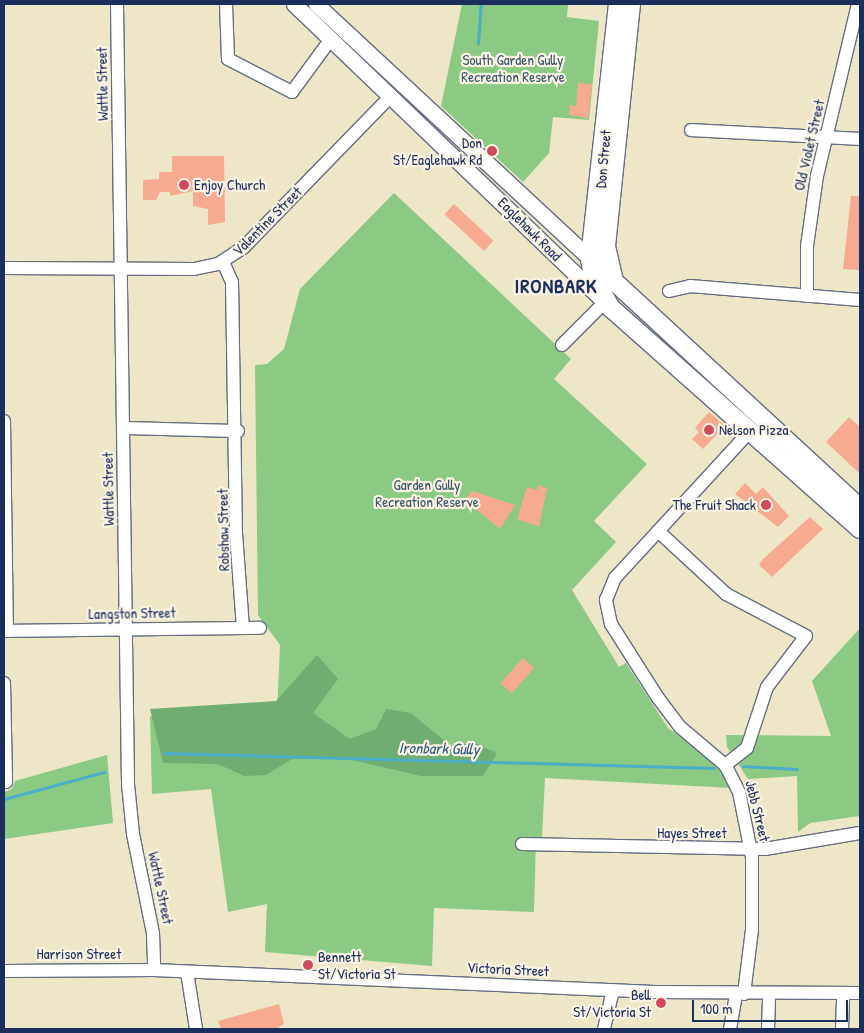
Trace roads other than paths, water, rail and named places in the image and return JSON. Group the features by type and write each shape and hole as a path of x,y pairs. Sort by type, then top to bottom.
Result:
{"highway":[{"name":"Don Street","path":"608,305 593,276 590,259 618,4"},
{"name":"Don Street","path":"615,281 606,246 631,4"},
{"name":"Eaglehawk Road","path":"590,259 615,281 755,425 860,529"},
{"name":"Eaglehawk Road","path":"608,305 860,508"}],"main road":[{"name":"Eaglehawk Road","path":"294,4 331,39 396,91 590,259"},
{"name":"Eaglehawk Road","path":"316,4 396,91 549,249 608,305"},
{"path":"549,249 555,228"}],"street":[{"name":"Wattle Street","path":"117,4 130,812 152,928 154,970"},
{"path":"226,4 228,59 292,92 331,39"},
{"name":"Old Violet Street","path":"807,296 810,221 826,136 858,4"},
{"name":"Valentine Street","path":"4,268 121,267 194,269 222,262 249,242 396,91"},
{"path":"691,130 860,139"},
{"name":"Robshaw Street","path":"222,262 232,282 231,356 235,375 238,431 243,628"},
{"path":"669,291 690,286 860,300"},
{"path":"562,345 608,305"},
{"path":"4,422 5,631"},
{"path":"725,766 747,748 767,687 806,636 726,594 658,531 755,425"},
{"path":"123,428 238,431"},
{"name":"Jebb Street","path":"658,531 607,592 608,616 658,698 683,730 725,766 739,792 752,850 752,930 740,994 730,1029"},
{"name":"Langston Street","path":"5,631 260,628"},
{"path":"4,683 6,782"},
{"name":"Hayes Street","path":"522,844 752,850 860,833"},
{"name":"Harrison Street","path":"4,971 154,970"},
{"name":"Victoria Street","path":"154,970 613,990 740,994 860,994"},
{"path":"187,972 196,1029"},
{"path":"604,1029 613,990"},
{"path":"842,1029 843,993"},
{"path":"768,1029 769,994"}],"waterway":[{"path":"478,43 481,4"},
{"name":"Ironbark Gully","path":"164,753 714,768"},
{"name":"Ironbark Gully","path":"743,766 797,769"},
{"name":"Ironbark Gully","path":"4,799 104,772"}],"place":[{"name":"Don St/Eaglehawk Rd","path":"492,151"},
{"name":"Enjoy Church","path":"184,185"},
{"name":"Nelson Pizza","path":"709,430"},
{"name":"The Fruit Shack","path":"766,505"},
{"name":"Bennett St/Victoria St","path":"308,965"},
{"name":"Bell St/Victoria St","path":"661,1003"}],"district":[{"name":"IRONBARK","path":"556,285"}],"park label":[{"name":"South Garden Gully Recreation Reserve","path":"513,68"},
{"name":"Garden Gully Recreation Reserve","path":"427,492"}]}
